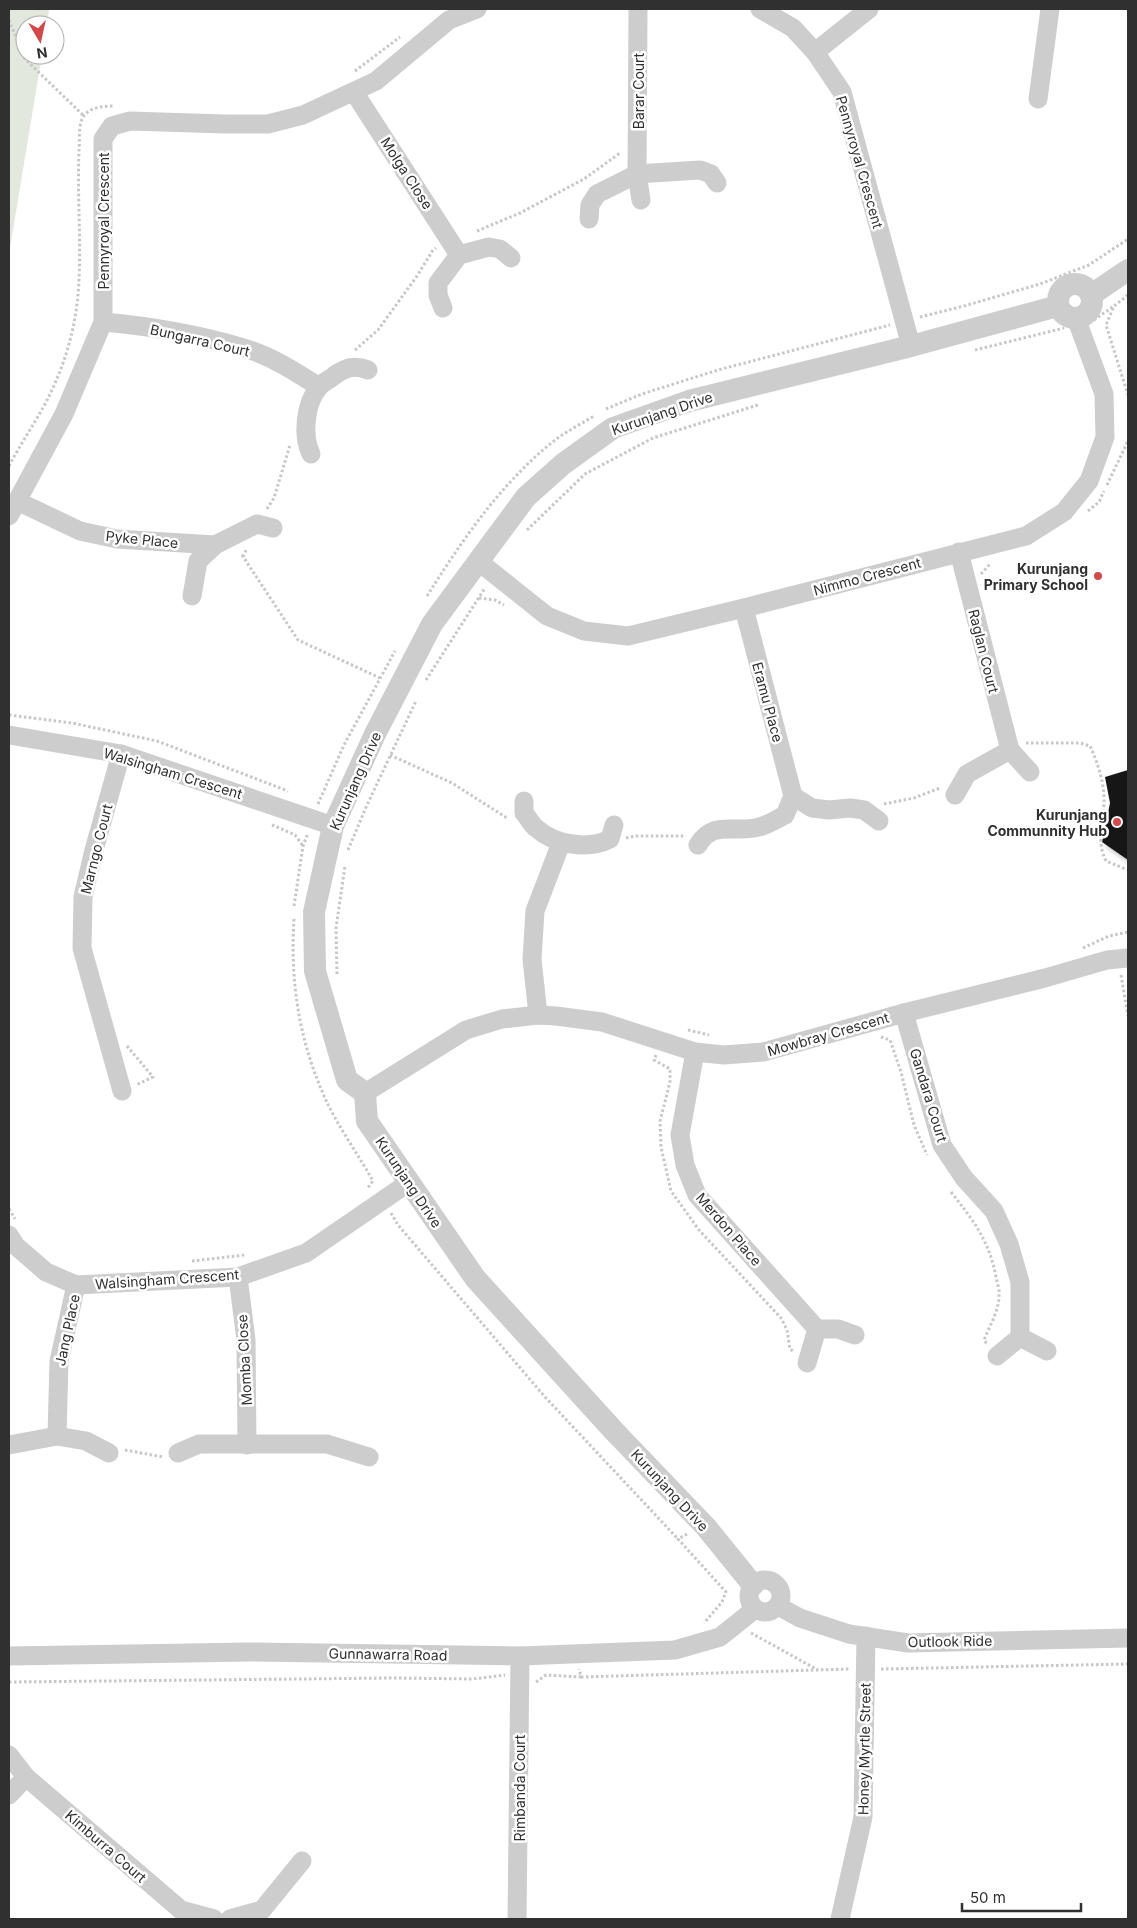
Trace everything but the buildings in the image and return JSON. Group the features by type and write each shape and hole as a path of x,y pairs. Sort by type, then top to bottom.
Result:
{"street":[{"name":"Pennyroyal Crescent","path":"13,508 64,414 103,322 103,139 112,126 130,121 268,124 303,115 353,83 376,81 449,20 477,9"},
{"name":"Barar Court","path":"638,9 637,174 641,200"},
{"name":"Pennyroyal Crescent","path":"760,9 793,28 815,52 842,92 910,346"},
{"path":"815,52 869,9"},
{"path":"1038,99 1050,9"},
{"name":"Molga Close","path":"353,83 459,255"},
{"path":"589,219 590,205 597,194 637,174 700,170 711,174 717,183"},
{"path":"443,308 438,295 438,283 459,255 490,247 500,249 511,258"},
{"path":"1067,312 1084,316 1089,312 1092,300 1091,295 1128,270"},
{"name":"Kurunjang Drive","path":"753,1585 706,1527 614,1431 474,1278 367,1121 365,1093 347,1080 315,971 314,912 323,822 375,734 432,624 478,561 526,498 563,464 613,428 689,401 910,346 1067,312"},
{"name":"Nimmo Crescent","path":"478,561 547,616 584,632 628,636 1026,536 1064,512 1089,481 1105,437 1104,394 1067,312"},
{"name":"Bungarra Court","path":"103,322 137,326 245,348 280,364 319,387"},
{"path":"311,454 307,446 306,434 308,409 319,387 347,367 357,366 368,370"},
{"name":"Pyke Place","path":"13,508 80,530 117,539 215,545"},
{"path":"192,596 198,561 215,545 257,524 273,528"},
{"name":"Raglan Court","path":"959,552 1015,746 1030,772"},
{"name":"Eramu Place","path":"744,608 793,796"},
{"name":"Walsingham Crescent","path":"9,735 121,754 323,822"},
{"path":"955,795 967,774 1015,746"},
{"name":"Marngo Court","path":"121,754 94,850 84,897 82,948 122,1091"},
{"path":"700,841 715,830 759,828 785,815 793,796 812,808 864,810 879,821"},
{"path":"524,802 524,812 536,828 561,843 599,844 612,832"},
{"path":"538,1015 532,959 535,911 561,843"},
{"name":"Mowbray Crescent","path":"365,1093 466,1030 502,1019 538,1015 602,1022 696,1052 724,1055 763,1052 1107,960 1128,958"},
{"name":"Gandara Court","path":"904,1013 942,1144 964,1178 994,1211 1009,1244 1020,1282 1020,1337"},
{"name":"Merdon Place","path":"696,1052 680,1135 685,1165 697,1195 817,1329"},
{"name":"Walsingham Crescent","path":"13,1228 16,1246 46,1272 76,1285 238,1276 306,1253 408,1183"},
{"name":"Momba Close","path":"238,1276 246,1340 247,1444"},
{"name":"Jang Place","path":"57,1436 58,1361 76,1285"},
{"path":"806,1363 817,1329 838,1329 855,1335"},
{"path":"997,1356 1020,1337 1047,1351"},
{"path":"9,1445 57,1436 86,1441 108,1453"},
{"path":"178,1453 199,1444 327,1444 369,1457"},
{"path":"762,1579 773,1582 780,1590 781,1595 778,1606 770,1612 755,1609 749,1600 748,1594 753,1585 762,1579"},
{"name":"Outlook Ride","path":"778,1606 800,1618 849,1634 908,1643 1128,1638"},
{"name":"Gunnawarra Road","path":"9,1656 248,1652 520,1656 676,1650 720,1637 755,1609"},
{"name":"Honey Myrtle Street","path":"840,1919 863,1817 866,1636"},
{"name":"Rimbanda Court","path":"517,1919 528,1679 520,1656"},
{"name":"Kimburra Court","path":"9,1755 26,1777 181,1910 214,1919"},
{"path":"9,1795 26,1777"},
{"path":"230,1919 262,1910 302,1861"}],"path":[{"path":"9,20 25,59 84,116"},
{"path":"353,83 401,35"},
{"path":"9,466 52,391 70,344 78,296 80,254 80,125 84,116 92,110 105,106 115,106"},
{"path":"422,604 457,548 496,496 525,466 556,440 609,407 642,394 718,370 964,306 1040,284 1089,265 1128,239"},
{"path":"1128,295 1114,306 1106,326 1128,395"},
{"path":"1085,514 1099,502 1128,441"},
{"path":"981,574 988,565 996,562"},
{"path":"398,644 344,745 323,822 304,846 295,894 292,955 296,1005 307,1052 325,1099 398,1225 546,1396 678,1539"},
{"path":"1015,746 1024,734"},
{"path":"1015,746 1080,744 1090,746 1102,781 1104,803 1100,828 1101,850 1106,862 1128,870"},
{"path":"390,755 452,783 513,821 536,828"},
{"path":"856,809 914,798 964,779"},
{"path":"269,824 294,835 304,846"},
{"path":"612,832 636,836 700,841"},
{"path":"1077,950 1109,936 1128,932"},
{"path":"681,1029 716,1036"},
{"path":"122,1091 153,1077 126,1044"},
{"path":"364,1194 373,1181"},
{"path":"9,1209 13,1228"},
{"path":"184,1261 251,1254"},
{"path":"108,1453 124,1450 164,1457 178,1453"},
{"path":"722,1602 751,1633 819,1670"},
{"path":"9,1682 393,1678 473,1679 502,1675 528,1679"}],"shaded area":[{"path":"9,9 49,9 48,15 15,15 15,65 40,65 9,254"}],"place":[{"name":"Kurunjang Primary School","path":"1098,576"},
{"name":"Kurunjang Communnity Hub","path":"1117,822"}]}
